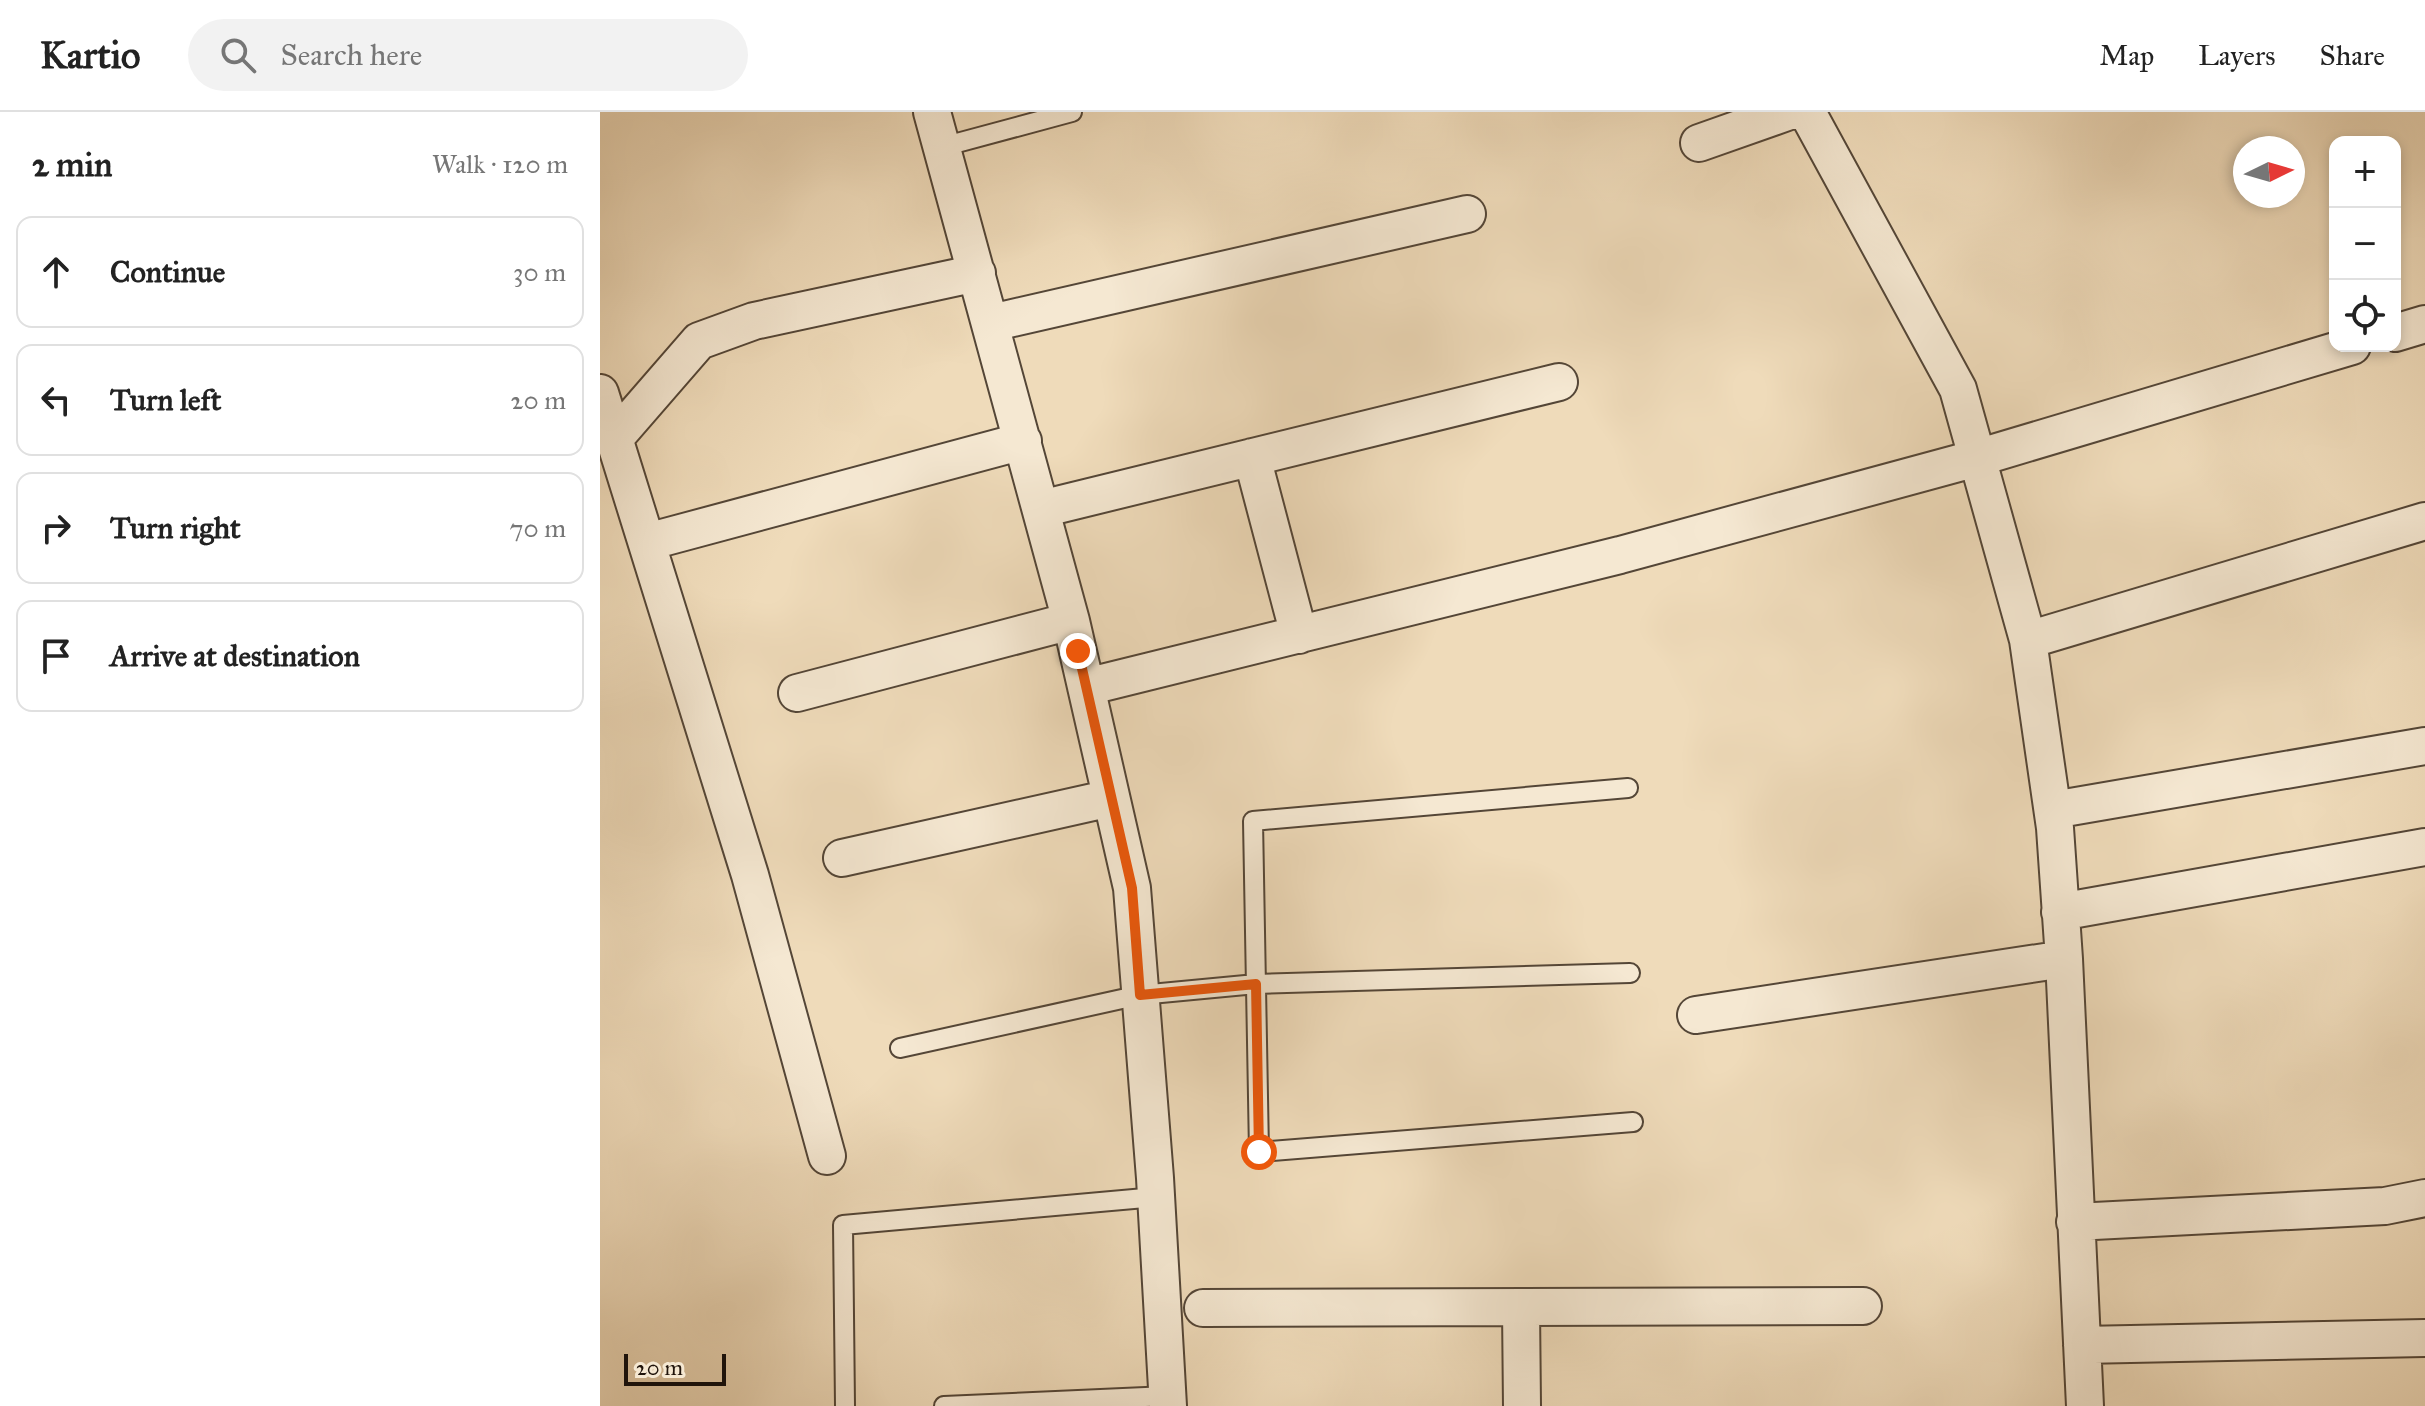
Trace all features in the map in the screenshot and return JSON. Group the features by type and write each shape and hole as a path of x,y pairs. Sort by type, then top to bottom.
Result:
{"street":[{"path":"932,112 1071,621 1132,888 1168,1401"},
{"path":"1699,143 1787,112"},
{"path":"1807,112 1958,389 2028,640 2053,810 2064,959 2085,1406"},
{"path":"991,323 1467,214"},
{"path":"614,439 699,341 754,321 977,273"},
{"path":"2401,331 2425,324"},
{"path":"1086,687 1620,555 1977,458 2332,352"},
{"path":"1041,509 1559,382"},
{"path":"600,393 750,875 827,1156"},
{"path":"647,542 1023,441"},
{"path":"1252,457 1299,635"},
{"path":"2028,640 2425,521"},
{"path":"797,693 1071,621"},
{"path":"2053,810 2425,746"},
{"path":"842,858 1111,798"},
{"path":"2060,912 2425,847"},
{"path":"1696,1015 2064,959"},
{"path":"2075,1222 2385,1206 2425,1198"},
{"path":"1203,1308 1863,1306"},
{"path":"1521,1308 1522,1406"},
{"path":"2082,1345 2425,1338"}],"lane":[{"path":"942,147 1072,112"},
{"path":"1628,788 1253,821 1259,1152 1633,1122"},
{"path":"900,1048 1140,995 1256,984 1630,973"},
{"path":"845,1406 843,1225 1156,1197"},
{"path":"944,1406 1168,1401"}],"route":[{"path":"1078,651 1132,888 1140,995 1256,984 1259,1152"}]}
